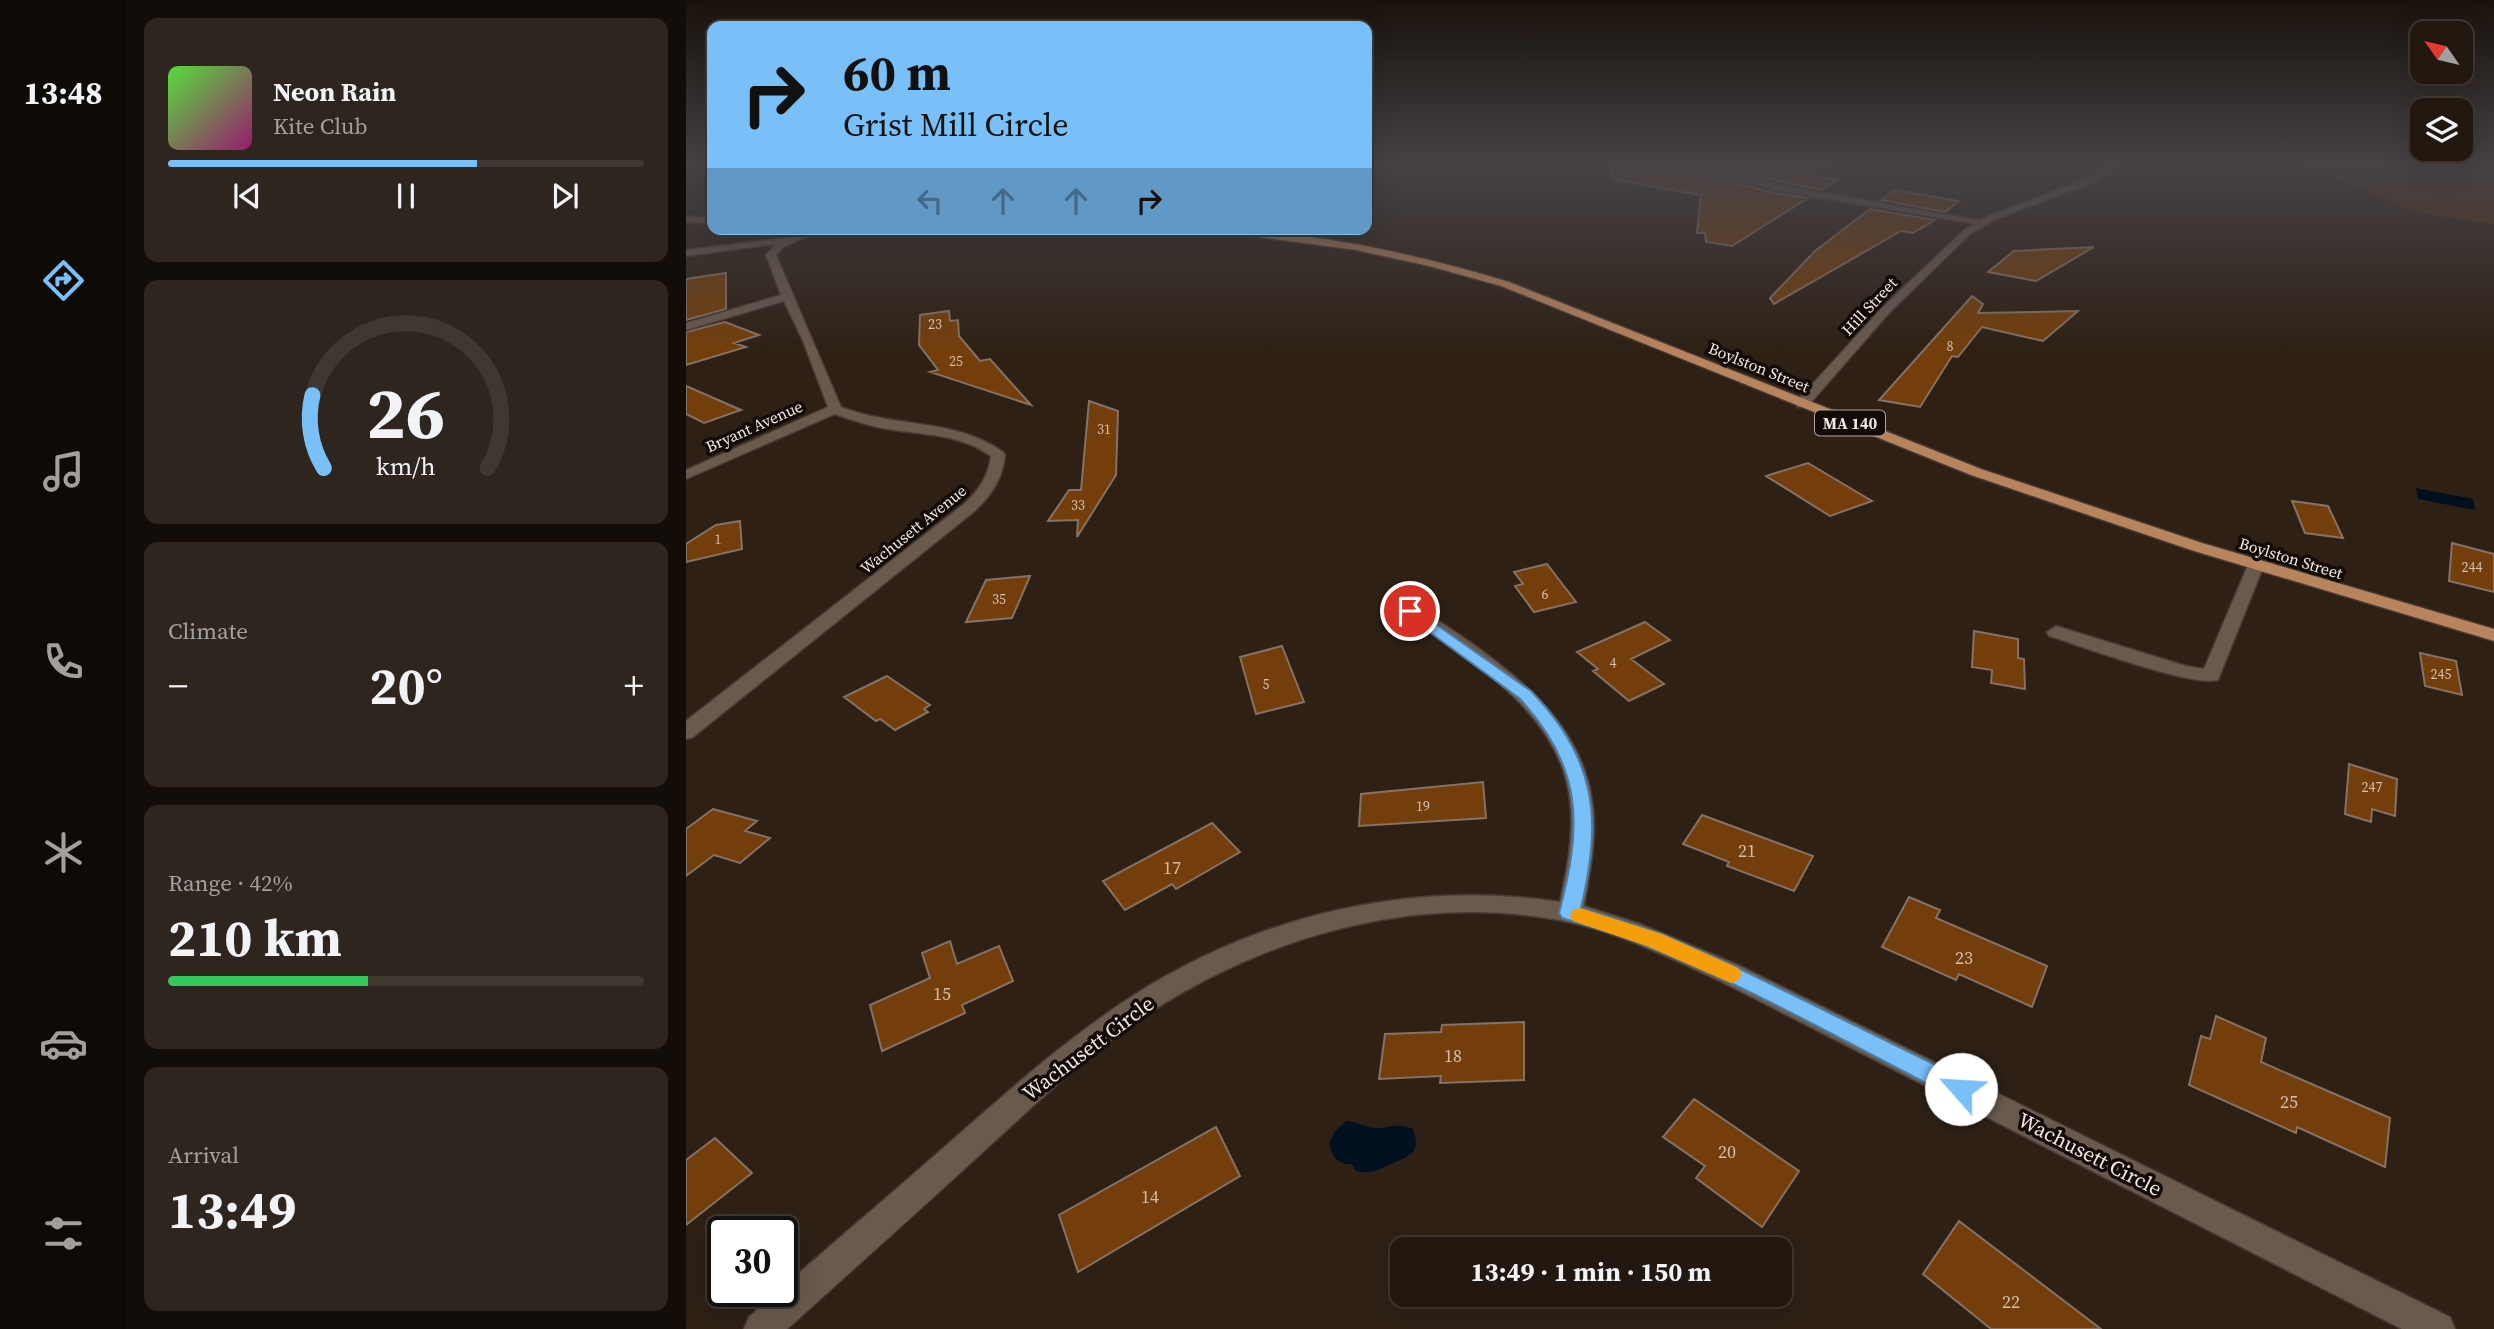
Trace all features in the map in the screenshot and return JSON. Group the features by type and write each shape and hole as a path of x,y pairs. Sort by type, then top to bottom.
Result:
{"main road":[{"name":"Boylston Street","path":"1273,235 1349,246 1468,273 1546,299 1802,404 2057,502 2256,565 2494,635"}],"street":[{"name":"Hill Street","path":"1802,404 1885,311 1935,260 1977,227"},
{"path":"805,235 780,245 772,254 787,297 809,341 835,409"},
{"path":"686,253 798,238"},
{"path":"686,327 787,297"},
{"name":"Bryant Avenue","path":"686,475 835,409"},
{"name":"Wachusett Avenue","path":"686,733 970,507 991,486 998,467 998,455 983,443 967,436 887,425 835,409"},
{"path":"2056,632 2184,673 2211,676 2256,565"},
{"path":"1393,598 1525,695 1541,711 1566,748 1581,790 1584,814 1581,865 1570,913"},
{"name":"Wachusett Circle","path":"761,1329 1087,1043 1143,1003 1186,978 1273,939 1359,915 1402,908 1476,904 1570,913 1609,923 1729,973 2438,1329"}],"water":[{"path":"2416,488 2473,499 2475,510 2418,499"},
{"path":"1346,1121 1374,1128 1397,1125 1407,1127 1413,1129 1416,1144 1407,1157 1377,1170 1356,1171 1352,1164 1336,1159 1329,1143 1335,1131"}],"building":[{"path":"1698,227 1762,227 1732,246 1706,242 1705,233 1697,233"},
{"path":"1846,227 1923,227 1913,233 1901,231 1774,304 1770,298 1815,251"},
{"path":"2094,247 2036,281 1988,272 2014,251"},
{"path":"726,273 726,309 686,320 686,279"},
{"path":"1972,296 1983,304 1978,313 2078,311 2043,341 1982,327 1958,357 1952,356 1920,407 1879,400"},
{"path":"949,311 950,321 958,320 959,336 980,361 990,359 1031,405 930,372 938,370 919,345 920,315"},
{"path":"725,322 759,335 734,343 746,347 686,365 686,332"},
{"path":"686,386 741,410 704,423 686,414"},
{"path":"1089,401 1118,411 1116,475 1077,537 1078,520 1048,521 1069,490 1081,490"},
{"path":"1808,463 1872,501 1830,516 1766,476"},
{"path":"2292,501 2328,506 2343,538 2305,533"},
{"path":"740,521 742,549 686,562 686,544 716,525"},
{"path":"2452,543 2494,554 2494,592 2449,581"},
{"path":"1547,564 1576,602 1534,612 1515,586 1523,584 1514,572"},
{"path":"1030,576 1012,618 966,622 986,580"},
{"path":"1645,622 1670,640 1631,659 1664,684 1629,701 1593,671 1598,669 1577,652"},
{"path":"1974,631 2018,639 2018,658 2024,659 2025,689 1991,683 1992,670 1972,667"},
{"path":"1282,646 1304,702 1256,714 1240,657"},
{"path":"2420,653 2456,661 2462,695 2425,686"},
{"path":"887,676 930,705 924,709 928,712 895,730 880,719 876,721 844,697"},
{"path":"2349,764 2397,779 2395,816 2372,809 2371,822 2345,814"},
{"path":"1483,782 1486,818 1359,826 1361,794"},
{"path":"713,809 757,821 745,831 770,838 740,863 714,855 686,876 686,829"},
{"path":"1702,815 1813,856 1794,891 1727,866 1729,862 1683,844"},
{"path":"1212,823 1240,852 1176,889 1172,884 1125,910 1103,881"},
{"path":"1909,897 1940,910 1936,918 2047,966 2032,1007 1959,974 1956,980 1882,947"},
{"path":"950,941 957,964 999,946 1013,981 962,1005 965,1013 882,1051 870,1005 930,978 922,953"},
{"path":"2216,1016 2266,1038 2261,1062 2390,1118 2385,1167 2297,1127 2296,1133 2189,1085 2201,1036 2210,1039"},
{"path":"1524,1022 1524,1080 1440,1083 1441,1076 1379,1079 1385,1034 1441,1032 1442,1025"},
{"path":"1694,1099 1799,1171 1762,1227 1696,1178 1705,1166 1663,1137"},
{"path":"1216,1127 1240,1176 1078,1272 1059,1215"},
{"path":"715,1138 752,1173 686,1225 686,1160"},
{"path":"1959,1221 2101,1329 1991,1329 1923,1274"}],"slow traffic":[{"path":"1580,916 1609,923 1654,940 1731,974"}],"route":[{"path":"1410,611 1525,695 1541,711 1566,748 1581,790 1584,814 1581,865 1570,913 1609,923 1729,973 1961,1089"}]}
